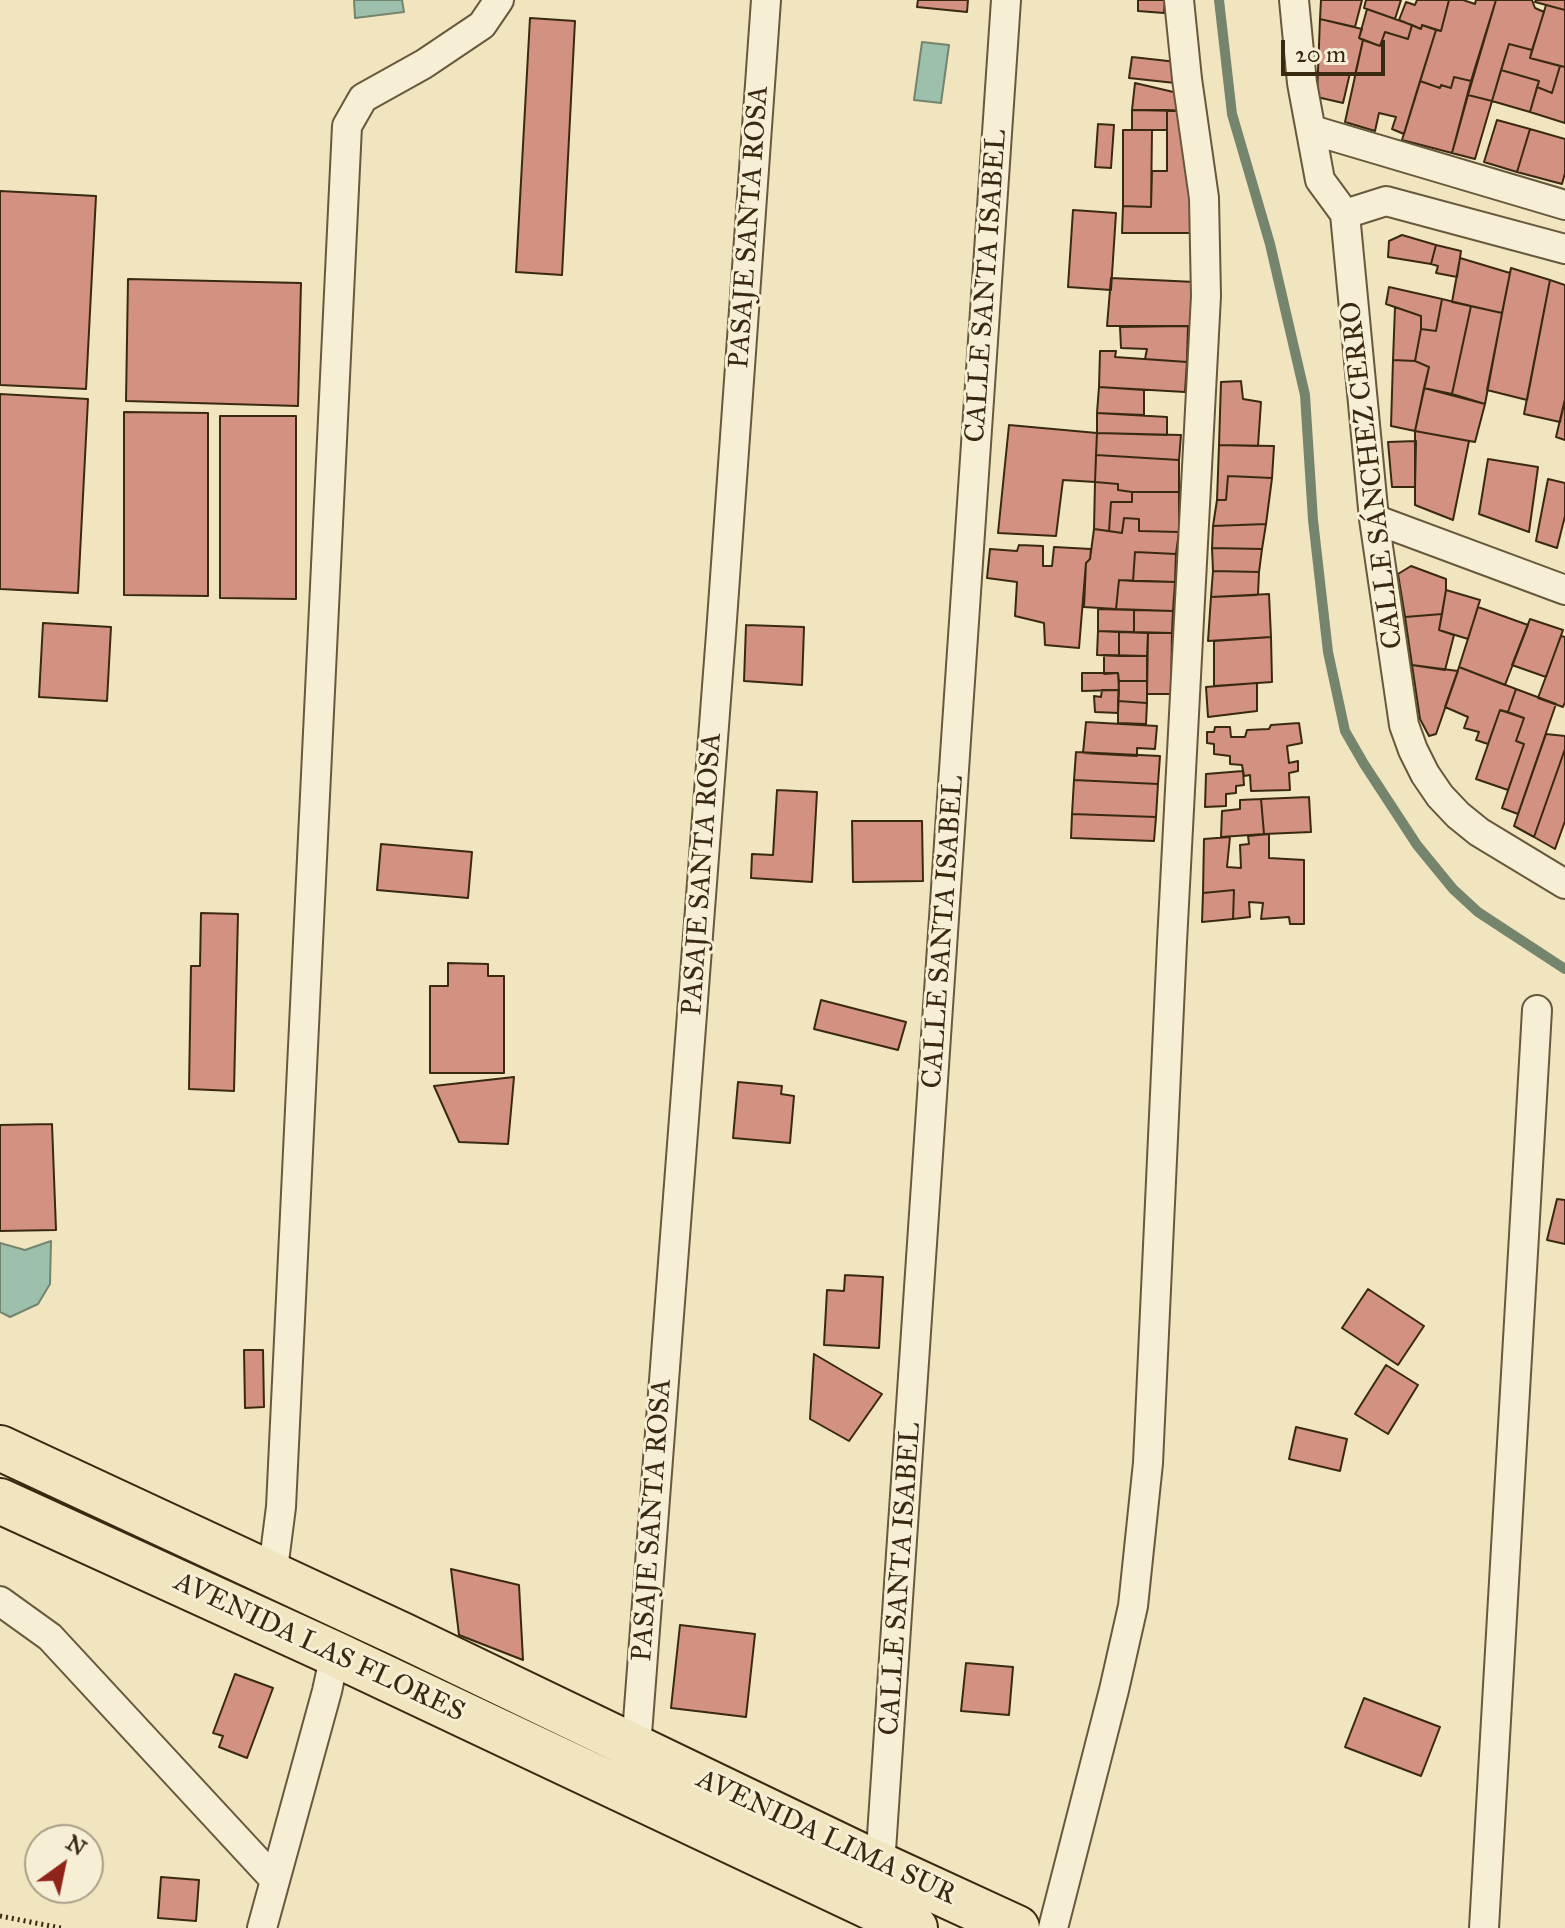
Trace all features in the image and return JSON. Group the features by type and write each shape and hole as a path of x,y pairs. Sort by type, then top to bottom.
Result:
{"highway":[{"name":"AVENIDA LAS FLORES","path":"0,1448 636,1747"},
{"name":"AVENIDA LAS FLORES","path":"0,1501 335,1654 637,1798"},
{"path":"385,1678 402,1635"},
{"name":"AVENIDA LIMA SUR","path":"636,1747 1017,1928"},
{"name":"AVENIDA LIMA SUR","path":"637,1798 915,1928"}],"street":[{"path":"272,1577 281,1507 347,126 363,98 424,64 482,25 499,0"},
{"name":"PASAJE SANTA ROSA","path":"636,1747 766,0"},
{"name":"CALLE SANTA ISABEL","path":"880,1865 1006,0"},
{"path":"1053,1928 1133,1606 1148,1463 1206,296 1204,198 1179,0"},
{"path":"1294,0 1302,83 1320,180 1345,214 1395,196 1403,178 1402,169 1392,153"},
{"path":"1312,130 1565,205"},
{"path":"1386,201 1565,249"},
{"name":"CALLE SÁNCHEZ CERRO","path":"1345,214 1374,519 1404,725 1425,774 1458,815 1479,832 1565,884"},
{"path":"1374,519 1565,590"},
{"path":"1484,1928 1537,1010"},
{"path":"0,1601 50,1637 275,1880"},
{"path":"262,1928 335,1654"}],"path":[{"path":"0,1916 61,1928"}],"shaded area":[{"path":"354,0 402,0 404,12 355,18"},
{"path":"922,42 949,45 941,103 914,100"},
{"path":"51,1241 50,1284 38,1304 10,1317 0,1312 0,1243 25,1250"}],"building":[{"path":"918,0 968,0 967,12 917,7"},
{"path":"1138,0 1165,0 1164,13 1138,11"},
{"path":"1321,0 1362,0 1355,27 1320,19"},
{"path":"1366,0 1401,0 1395,19 1364,8"},
{"path":"1417,0 1449,0 1441,31 1422,25 1421,29 1399,20 1406,2 1415,5"},
{"path":"1449,0 1475,4 1476,0 1496,0 1471,81 1454,77 1451,88 1441,85 1440,88 1420,81 1436,30 1441,31"},
{"path":"1496,0 1532,0 1535,8 1544,12 1532,50 1509,44 1492,101 1468,95"},
{"path":"1565,0 1565,10 1535,2"},
{"path":"1546,5 1565,10 1565,67 1530,58"},
{"path":"1367,9 1412,25 1408,39 1385,32 1380,46 1359,38"},
{"path":"530,18 575,21 562,275 516,272"},
{"path":"1320,19 1362,29 1359,38 1363,40 1355,75 1350,73 1343,103 1317,97"},
{"path":"1412,25 1436,30 1404,134 1392,129 1396,117 1379,113 1375,131 1345,122 1363,40 1380,46 1385,32 1408,39"},
{"path":"1509,44 1532,50 1530,58 1560,66 1552,93 1537,87 1539,81 1501,70"},
{"path":"1132,57 1177,62 1175,83 1129,78"},
{"path":"1560,66 1565,67 1565,123 1530,112 1537,87 1552,93"},
{"path":"1501,70 1539,81 1530,112 1492,101"},
{"path":"1454,77 1471,81 1452,153 1402,140 1420,81 1440,88 1441,85 1451,88"},
{"path":"1135,83 1182,94 1180,111 1132,110"},
{"path":"1468,95 1492,101 1475,159 1452,153"},
{"path":"1132,110 1167,110 1167,130 1132,130"},
{"path":"1167,110 1185,111 1191,132 1190,233 1122,233 1123,206 1151,207 1152,171 1167,171"},
{"path":"1497,120 1530,129 1517,172 1484,162"},
{"path":"1098,124 1114,125 1111,168 1095,167"},
{"path":"1530,129 1565,139 1562,184 1517,172"},
{"path":"1123,130 1152,130 1151,207 1123,206"},
{"path":"0,191 96,196 86,389 0,385"},
{"path":"1073,210 1116,213 1111,290 1068,287"},
{"path":"1402,235 1436,245 1431,264 1388,257 1389,241"},
{"path":"1436,245 1461,251 1457,277 1436,273 1438,266 1431,264"},
{"path":"1460,258 1510,273 1502,313 1452,302"},
{"path":"1511,268 1550,280 1527,400 1487,390"},
{"path":"1111,278 1195,282 1193,326 1107,326"},
{"path":"128,279 301,283 298,406 126,401"},
{"path":"1550,280 1565,285 1565,399 1560,422 1524,414"},
{"path":"1389,287 1442,299 1436,331 1421,329 1421,316 1386,304"},
{"path":"1442,299 1471,306 1452,394 1424,388 1429,367 1415,361 1421,329 1436,331"},
{"path":"1471,306 1502,313 1485,404 1452,394"},
{"path":"1395,307 1421,316 1415,361 1393,360"},
{"path":"1188,326 1187,362 1145,359 1147,349 1121,348 1120,327"},
{"path":"1100,351 1116,351 1115,357 1187,362 1185,392 1099,387"},
{"path":"1393,360 1415,361 1429,367 1415,431 1391,426"},
{"path":"1241,381 1243,399 1261,402 1258,446 1219,445 1221,382"},
{"path":"1099,387 1144,390 1144,415 1097,413"},
{"path":"1424,388 1485,404 1475,442 1415,431"},
{"path":"0,394 88,399 78,593 0,589"},
{"path":"1565,399 1565,440 1556,437"},
{"path":"124,412 208,413 208,596 124,595"},
{"path":"1097,413 1167,417 1167,435 1097,433"},
{"path":"220,416 296,416 296,599 220,598"},
{"path":"1009,425 1097,433 1095,482 1063,480 1056,536 998,533"},
{"path":"1415,431 1469,441 1453,520 1415,505"},
{"path":"1097,433 1181,435 1179,460 1096,455"},
{"path":"1416,441 1415,487 1392,487 1388,442"},
{"path":"1219,445 1274,446 1272,478 1228,476 1226,500 1217,500"},
{"path":"1096,455 1179,460 1179,492 1132,492 1118,490 1118,484 1095,482"},
{"path":"1488,459 1538,467 1529,532 1479,514"},
{"path":"1228,476 1272,478 1266,524 1213,526 1217,500 1226,500"},
{"path":"1548,479 1565,483 1565,516 1557,548 1536,541"},
{"path":"1095,482 1118,484 1118,490 1132,492 1132,502 1111,502 1109,531 1094,529"},
{"path":"1132,492 1179,492 1179,532 1139,531 1139,519 1124,518 1122,533 1109,531 1111,502 1132,502"},
{"path":"1124,518 1139,519 1139,531 1179,532 1176,554 1135,552 1133,581 1119,580 1116,609 1084,607 1086,563 1090,559 1094,529 1122,533"},
{"path":"1266,524 1262,549 1212,548 1213,526"},
{"path":"1019,545 1043,546 1043,566 1052,566 1054,547 1091,549 1090,559 1086,563 1079,648 1045,645 1044,623 1015,616 1017,582 987,578 990,549 1017,551"},
{"path":"1212,548 1262,549 1259,572 1213,571"},
{"path":"1135,552 1176,554 1175,582 1133,581"},
{"path":"1411,566 1446,579 1442,614 1405,617 1398,574"},
{"path":"1213,571 1259,572 1258,595 1211,597"},
{"path":"1119,580 1175,582 1173,611 1116,609"},
{"path":"1446,590 1480,600 1468,639 1439,630"},
{"path":"1269,594 1271,637 1208,641 1211,597"},
{"path":"1478,607 1528,625 1505,685 1459,667"},
{"path":"1098,609 1134,610 1134,632 1098,631"},
{"path":"1134,610 1173,611 1172,633 1134,632"},
{"path":"1442,614 1439,630 1454,635 1445,670 1412,665 1405,617"},
{"path":"1530,619 1563,630 1546,677 1512,665"},
{"path":"43,623 111,627 107,701 39,697"},
{"path":"746,625 804,627 802,685 744,681"},
{"path":"1098,631 1119,632 1119,656 1097,655"},
{"path":"1119,632 1148,633 1147,656 1119,656"},
{"path":"1148,633 1172,633 1171,694 1147,694"},
{"path":"1561,636 1565,637 1563,707 1538,698"},
{"path":"1271,637 1272,682 1214,686 1214,641"},
{"path":"1104,655 1147,656 1147,681 1119,681 1118,673 1104,674"},
{"path":"1412,665 1458,671 1436,734 1429,736 1420,719"},
{"path":"1459,667 1516,689 1508,712 1500,710 1488,744 1476,740 1479,732 1464,728 1468,717 1445,707"},
{"path":"1082,673 1118,673 1119,690 1082,691"},
{"path":"1119,681 1147,681 1147,703 1118,701"},
{"path":"1257,683 1257,711 1208,717 1206,687"},
{"path":"1516,689 1556,704 1518,814 1502,808 1524,744 1516,741 1524,718 1508,712"},
{"path":"1102,690 1119,690 1118,713 1095,712 1094,696 1101,697"},
{"path":"1118,701 1147,703 1146,724 1118,723"},
{"path":"1500,710 1524,718 1516,741 1524,744 1508,790 1476,779"},
{"path":"1086,722 1157,726 1155,749 1137,748 1137,756 1083,753"},
{"path":"1299,723 1302,743 1287,746 1289,763 1298,761 1298,771 1289,773 1290,790 1251,791 1250,775 1244,776 1242,765 1230,764 1230,756 1214,754 1214,744 1207,743 1207,732 1214,732 1215,727 1230,727 1231,737 1245,737 1247,730"},
{"path":"1546,734 1565,736 1565,749 1534,837 1514,826"},
{"path":"1565,749 1565,821 1555,849 1534,837"},
{"path":"1076,752 1160,756 1158,784 1074,780"},
{"path":"1243,771 1244,785 1236,786 1236,793 1226,794 1226,806 1205,807 1206,774"},
{"path":"1074,780 1158,784 1156,817 1072,814"},
{"path":"777,790 817,792 812,882 751,878 752,854 773,855"},
{"path":"1309,797 1311,832 1264,834 1261,799"},
{"path":"1261,799 1264,834 1221,837 1222,811 1240,809 1240,800"},
{"path":"1072,814 1156,817 1154,841 1071,838"},
{"path":"852,821 922,821 923,881 853,882"},
{"path":"1269,834 1269,858 1304,860 1304,924 1290,924 1289,917 1261,919 1263,903 1249,902 1250,917 1233,919 1234,890 1203,893 1204,839 1230,837 1227,867 1241,868 1240,845 1249,844 1248,836"},
{"path":"381,844 472,852 468,898 377,890"},
{"path":"1234,890 1233,919 1202,922 1203,893"},
{"path":"201,913 238,914 234,1091 189,1089 191,966 200,966"},
{"path":"448,963 488,964 488,976 504,976 504,1073 430,1073 430,986 448,986"},
{"path":"821,1000 906,1022 898,1050 814,1029"},
{"path":"514,1077 508,1144 459,1142 434,1086"},
{"path":"738,1082 782,1086 781,1094 794,1096 790,1143 733,1138"},
{"path":"52,1124 56,1230 0,1231 0,1125"},
{"path":"1557,1199 1565,1200 1565,1244 1547,1240"},
{"path":"845,1275 883,1277 879,1348 824,1345 827,1290 844,1291"},
{"path":"1368,1289 1424,1326 1398,1365 1342,1328"},
{"path":"244,1350 263,1350 264,1407 245,1408"},
{"path":"814,1354 882,1394 849,1441 810,1419"},
{"path":"1386,1365 1418,1385 1388,1434 1355,1414"},
{"path":"1296,1427 1347,1439 1340,1471 1289,1459"},
{"path":"451,1569 519,1585 523,1660 459,1635"},
{"path":"680,1625 755,1634 746,1717 671,1708"},
{"path":"966,1663 1013,1667 1009,1715 961,1711"},
{"path":"235,1674 273,1688 247,1758 219,1747 223,1736 213,1733"},
{"path":"1364,1698 1440,1727 1421,1776 1345,1747"},
{"path":"161,1877 199,1880 196,1921 158,1918"}],"waterway":[{"path":"1219,0 1232,114 1270,244 1305,395 1313,520 1328,652 1345,731 1417,845 1453,889 1478,912 1565,969"}]}
